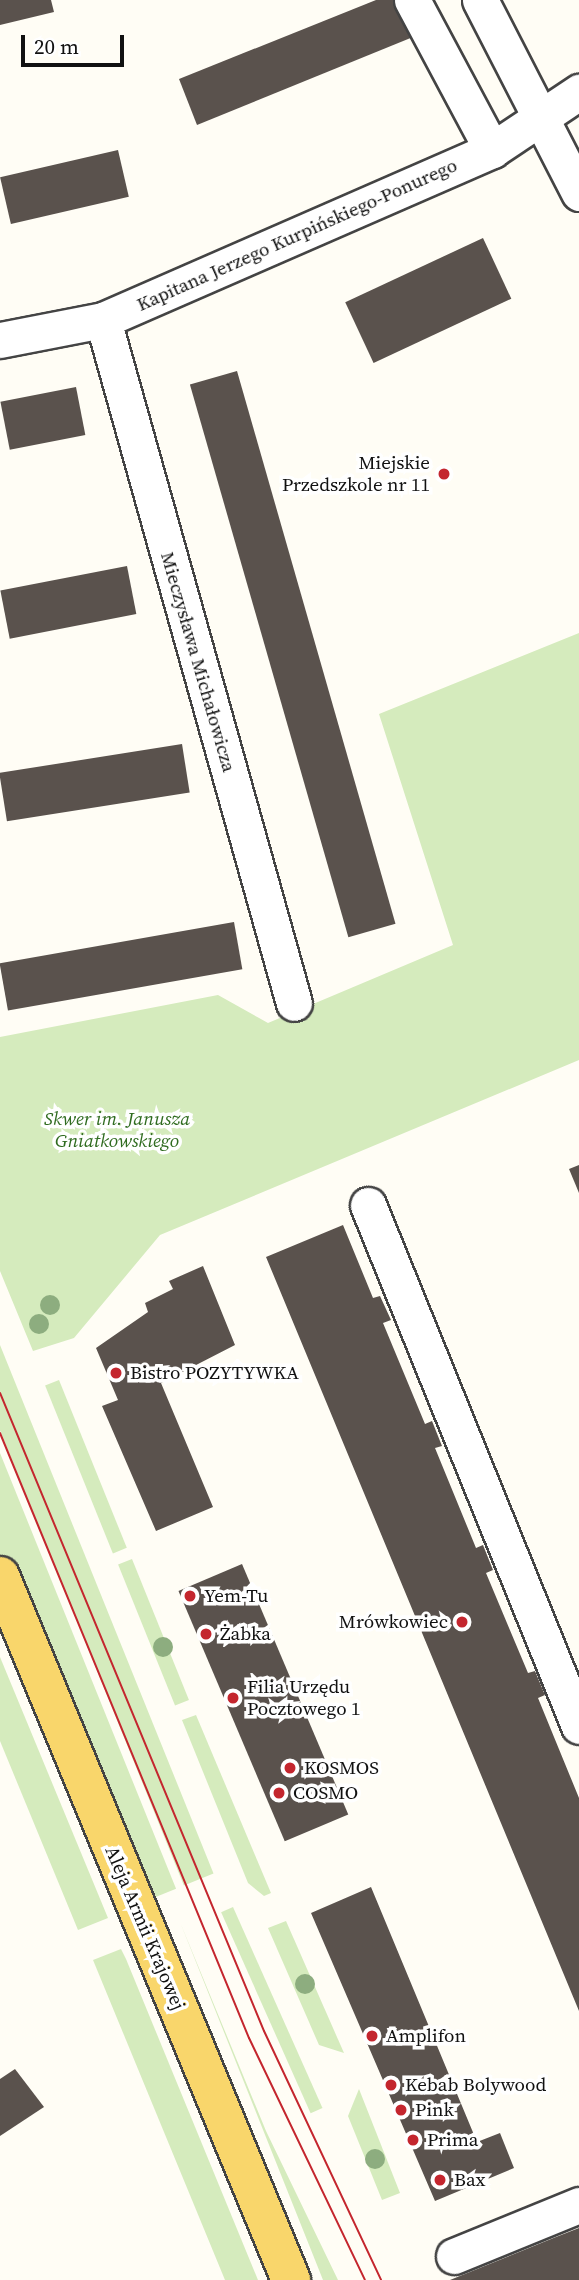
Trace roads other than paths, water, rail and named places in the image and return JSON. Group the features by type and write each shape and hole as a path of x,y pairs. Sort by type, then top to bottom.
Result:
{"main road":[{"name":"Aleja Armii Krajowej","path":"0,1576 291,2280"}],"street":[{"path":"412,0 492,150"},
{"path":"480,0 546,118 579,193"},
{"name":"Kapitana Jerzego Kurpińskiego-Ponurego","path":"0,340 103,320 492,150 546,118 579,92"},
{"name":"Mieczysława Michałowicza","path":"103,320 294,1003"},
{"path":"368,1205 579,1726"},
{"path":"454,2256 579,2205"}],"tram line":[{"path":"0,1393 264,2031 381,2280"},
{"path":"0,1433 249,2038 365,2280"}],"place":[{"name":"Miejskie Przedszkole nr 11","path":"444,474"},
{"name":"Bistro POZYTYWKA","path":"116,1373"},
{"name":"Yem-Tu","path":"190,1596"},
{"name":"Mrówkowiec","path":"462,1622"},
{"name":"Żabka","path":"206,1634"},
{"name":"Filia Urzędu Pocztowego 1","path":"233,1698"},
{"name":"KOSMOS","path":"290,1768"},
{"name":"COSMO","path":"279,1793"},
{"name":"Amplifon","path":"372,2036"},
{"name":"Kebab Bolywood","path":"391,2085"},
{"name":"Pink","path":"401,2110"},
{"name":"Prima","path":"413,2140"},
{"name":"Bax","path":"440,2180"}],"park label":[{"name":"Skwer im. Janusza Gniatkowskiego","path":"117,1130"}]}
